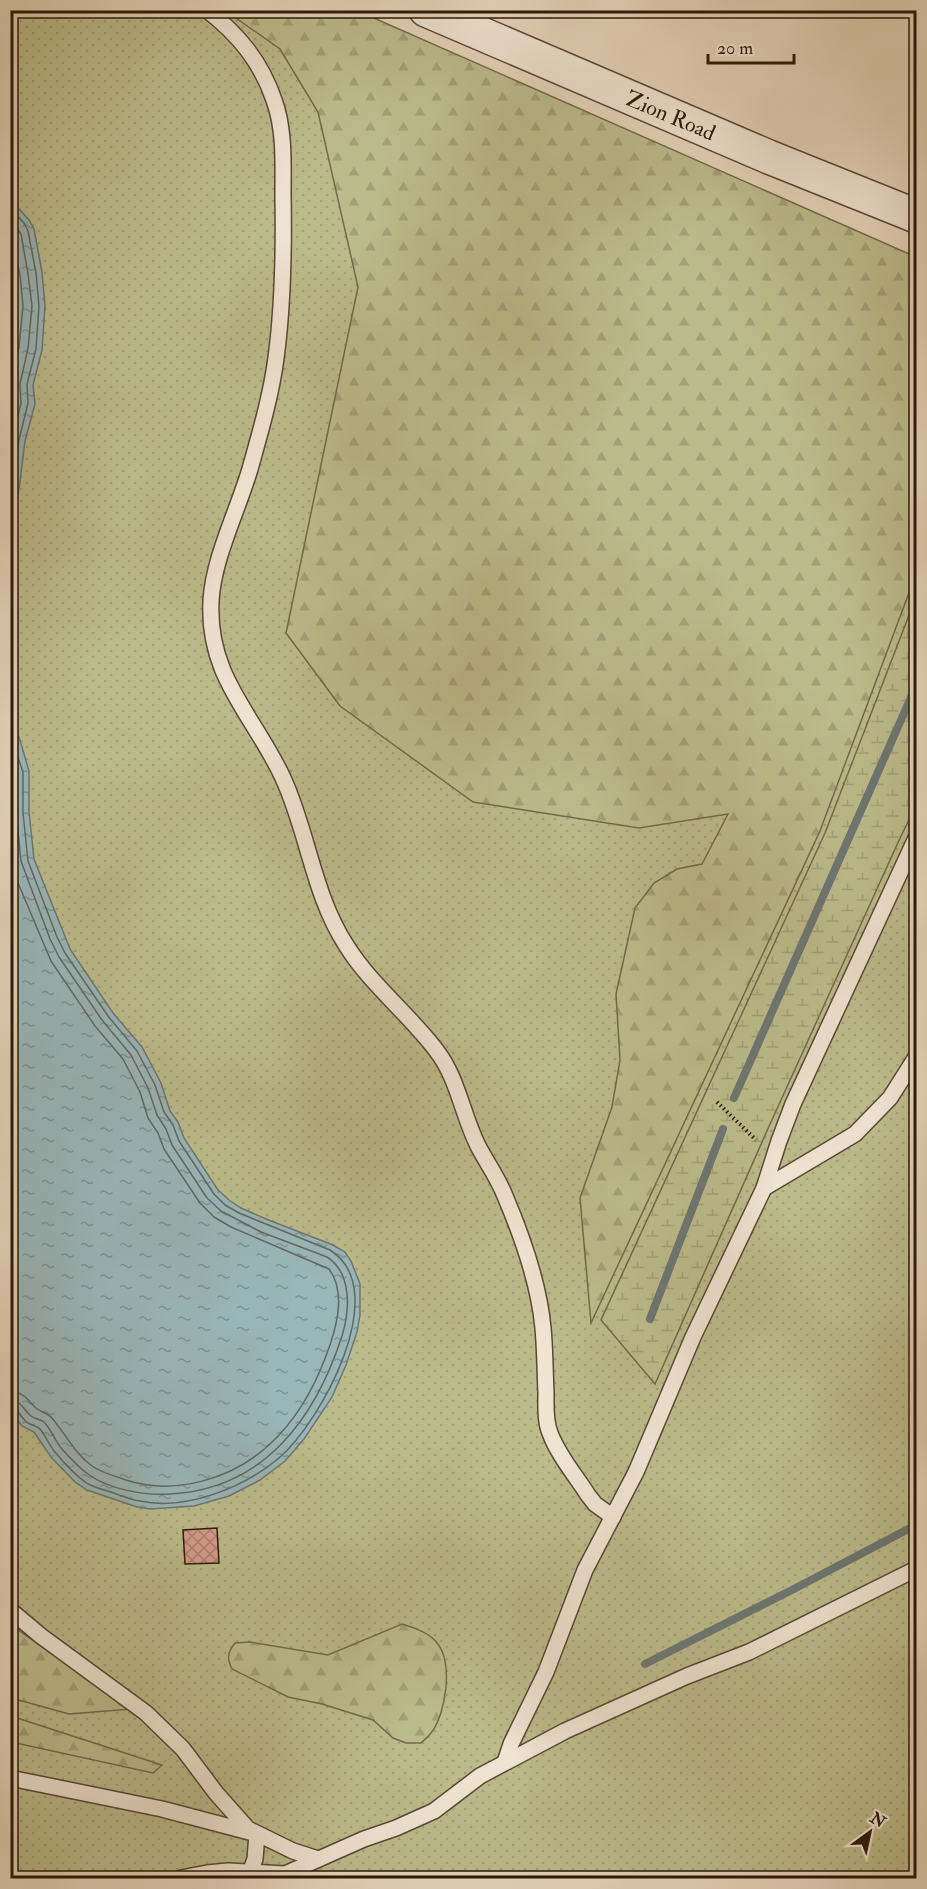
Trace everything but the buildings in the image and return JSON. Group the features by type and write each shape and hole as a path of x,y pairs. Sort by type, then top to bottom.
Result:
{"street":[{"name":"Zion Road","path":"426,10 769,157 916,216"}],"lane":[{"path":"207,10 247,47 273,95 282,140 284,202 281,308 275,362 268,401 249,472 214,579 211,598 213,643 221,670 282,777 292,800 326,907 342,939 358,963 438,1052 458,1089 478,1145 506,1198 533,1276 543,1324 546,1410 550,1434 588,1495 595,1504 613,1517"},
{"path":"505,1762 511,1743 546,1672 585,1570 650,1443 693,1337 764,1188 793,1104 916,837"},
{"path":"764,1188 855,1134 890,1098 916,1057"},
{"path":"181,1878 207,1873 285,1874 434,1811 480,1776 565,1731 687,1676 748,1652 916,1569"},
{"path":"10,1610 41,1636 146,1713 183,1749 241,1822 257,1834"},
{"path":"10,1778 162,1809 257,1834 293,1851 318,1859"},
{"path":"249,1875 255,1859 257,1834"}],"path":[{"path":"717,1102 774,1157"}],"green space":[{"path":"11,11 307,11 916,549 916,1878 11,1878"},
{"path":"226,11 358,11 916,257 916,574 820,831 591,1323 580,1198 612,1107 620,1060 616,994 635,908 654,883 677,869 702,864 728,814 639,828 473,802 340,706 286,633 358,287 318,112 280,49"},
{"path":"916,597 916,806 766,1133 655,1384 601,1320 825,833"},
{"path":"402,1624 422,1631 435,1640 443,1653 445,1664 446,1689 441,1714 431,1733 421,1743 406,1743 393,1738 373,1720 322,1704 288,1697 232,1669 229,1662 229,1653 235,1643 250,1642 328,1655"},
{"path":"10,1628 18,1630 132,1709 69,1714 11,1698"},
{"path":"11,1716 162,1765 153,1773 11,1742"}],"water":[{"path":"11,200 34,229 42,272 45,306 42,350 33,385 35,404 25,441 19,489 11,517"},
{"path":"10,723 19,737 29,771 29,812 34,859 70,949 113,1013 142,1047 161,1083 170,1111 178,1122 184,1138 218,1190 229,1200 241,1208 345,1252 360,1284 360,1315 346,1365 332,1397 304,1439 285,1461 260,1480 229,1496 194,1506 150,1509 137,1507 87,1490 75,1482 51,1457 34,1432 22,1426 11,1411"}],"waterway":[{"path":"734,1098 916,686"},
{"path":"650,1319 723,1129"},
{"path":"645,1664 916,1525"}]}
